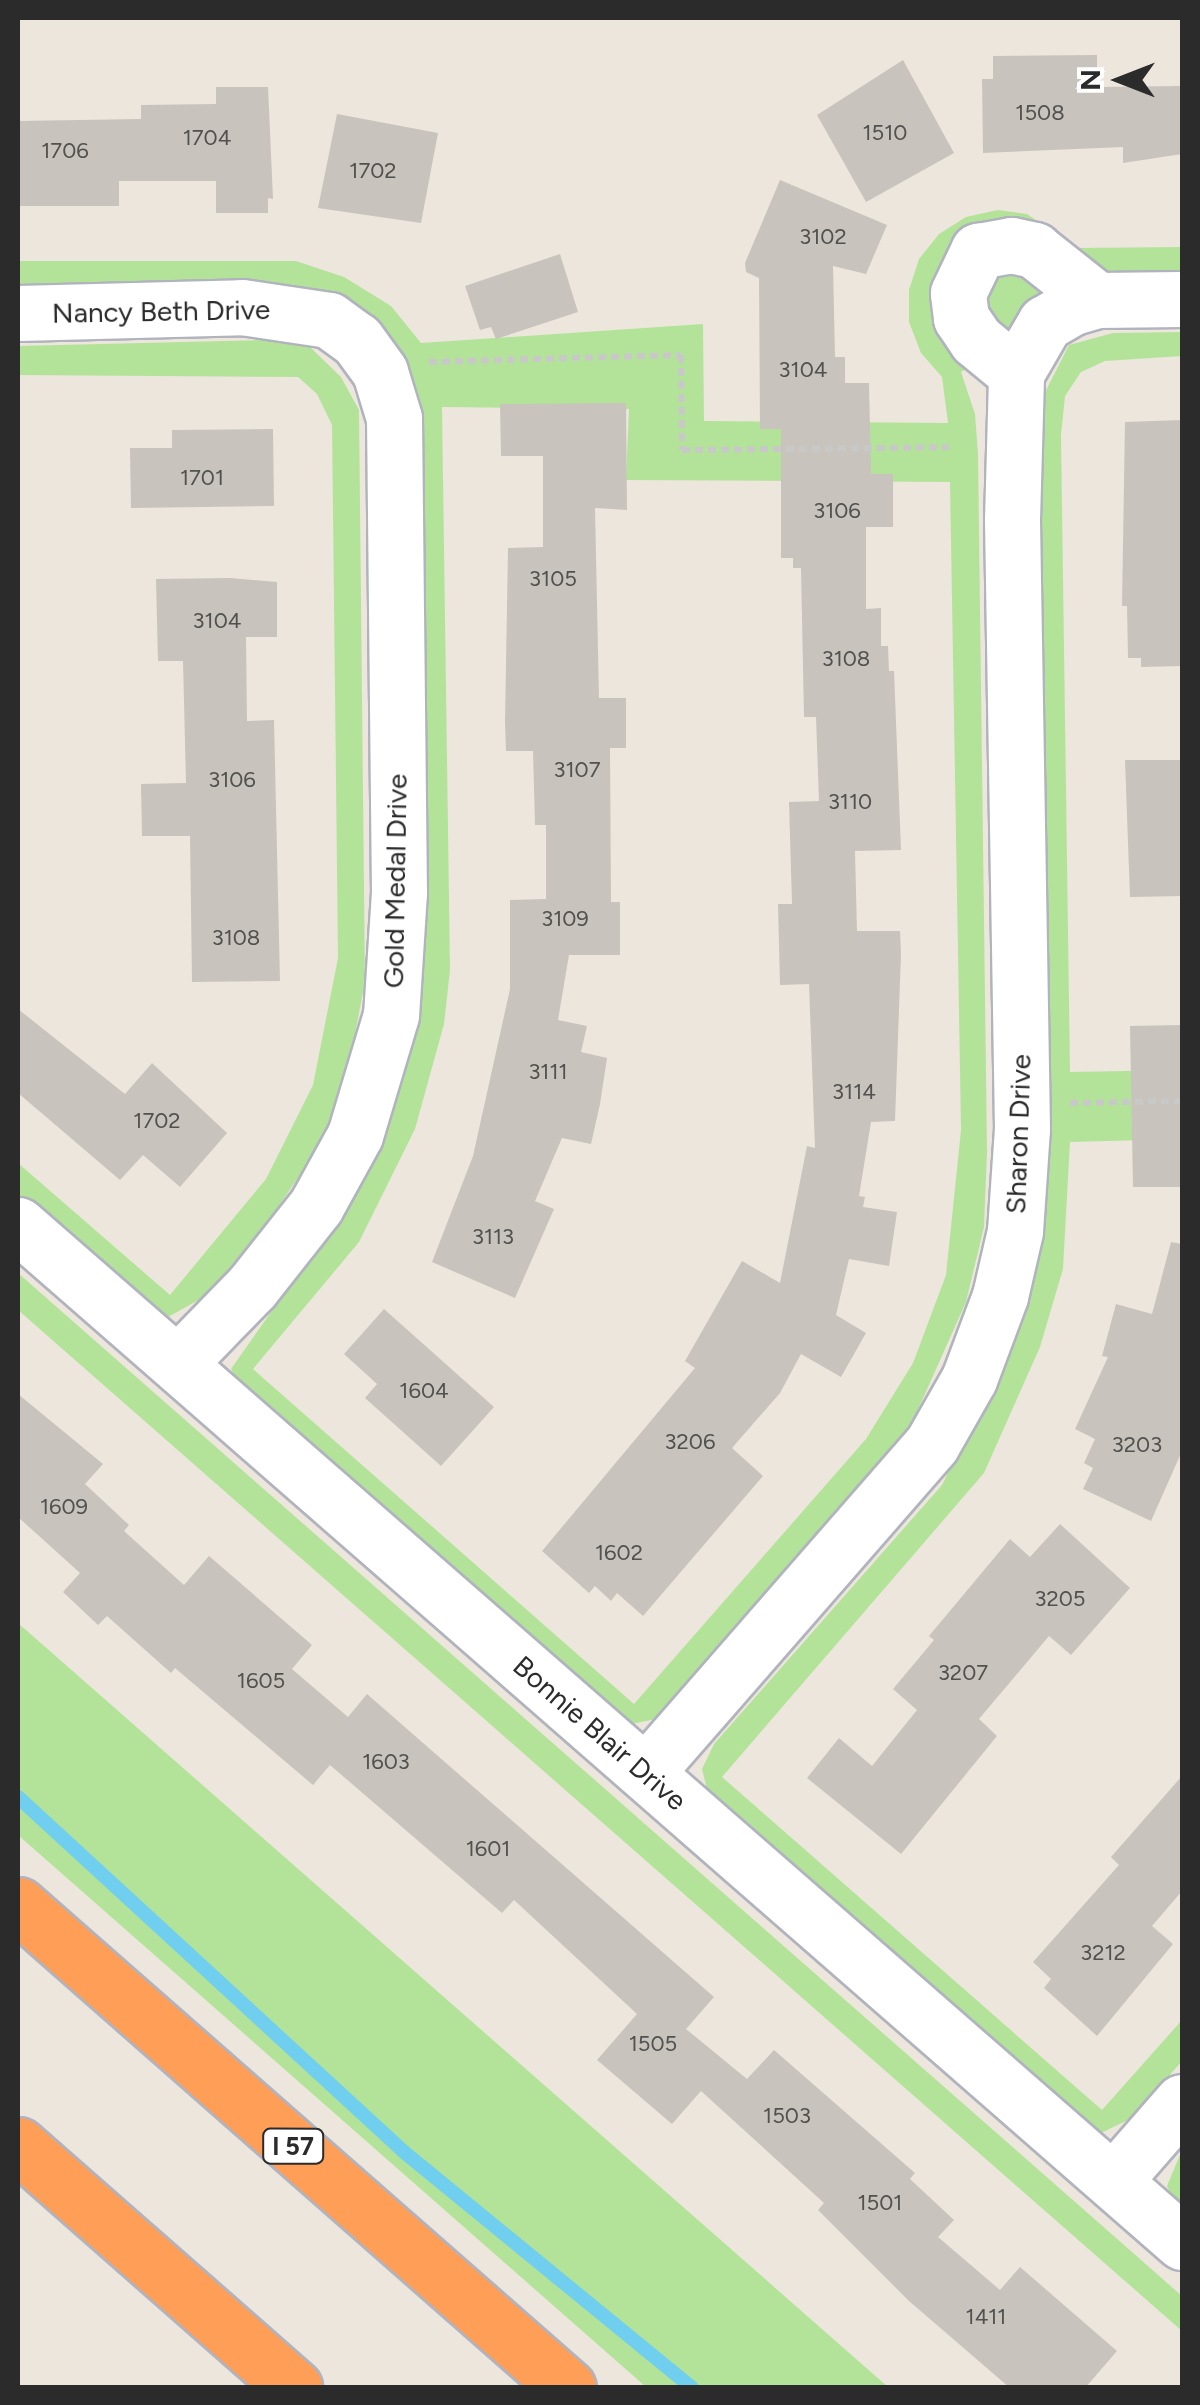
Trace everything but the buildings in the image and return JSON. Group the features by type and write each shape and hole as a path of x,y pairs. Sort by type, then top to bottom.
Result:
{"highway":[{"name":"I 57","path":"18,1905 568,2388"},
{"path":"18,2145 295,2388"}],"street":[{"path":"1016,373 976,340 961,318 958,293 967,265 990,246 1034,250 1096,300 1182,299"},
{"name":"Sharon Drive","path":"646,1772 932,1444 970,1378 1000,1296 1014,1231 1022,1129 1012,520 1016,373 1046,323 1096,300"},
{"name":"Nancy Beth Drive","path":"18,313 289,309 328,320 357,340"},
{"name":"Gold Medal Drive","path":"177,1364 252,1287 316,1206 355,1135 391,1016 399,892 394,418 380,372 357,340"},
{"name":"Bonnie Blair Drive","path":"18,1225 1182,2242"},
{"path":"1113,2181 1182,2102"}],"path":[{"path":"428,362 680,356 682,450 949,447"},
{"path":"1070,1102 1182,1100"}],"green space":[{"path":"998,210 1027,214 1076,248 1182,247 1182,277 1099,278 961,372 975,414 978,454 987,1151 984,1227 966,1302 912,1423 666,1717 626,1725 248,1402 231,1369 368,1174 392,1111 416,1018 423,958 416,463 389,350 18,292 18,261 296,261 344,277 391,306 421,343 703,324 704,421 948,423 942,377 921,353 909,322 909,290 919,259 939,234 966,217","holes":["442,407 629,409 626,480 950,482 961,1130 946,1275 913,1363 866,1439 634,1704 253,1369 359,1242 415,1129 444,1024 450,970"]},
{"path":"1182,332 1182,356 1105,361 1081,372 1065,396 1061,435 1070,1072 1182,1070 1182,1139 1070,1142 1063,1269 1040,1347 984,1473 722,1777 1102,2110 1182,2020 1182,2061 1132,2118 1101,2133 1070,2122 711,1805 702,1769 714,1744 942,1485 1023,1316 1042,1237 1033,416 1069,345 1113,333"},
{"path":"263,340 310,347 341,377 359,410 365,982 349,1065 320,1145 264,1228 204,1297 168,1317 18,1197 18,1163 170,1295 266,1179 313,1085 338,958 332,425 317,394 298,377 18,375 18,346"},
{"path":"18,1273 1182,2296 1182,2331 18,1310"},
{"path":"18,1623 888,2387 646,2387 18,1835"},
{"path":"1182,2150 1182,2221 1167,2186"}],"waterway":[{"path":"18,1797 404,2152 692,2388"}]}
